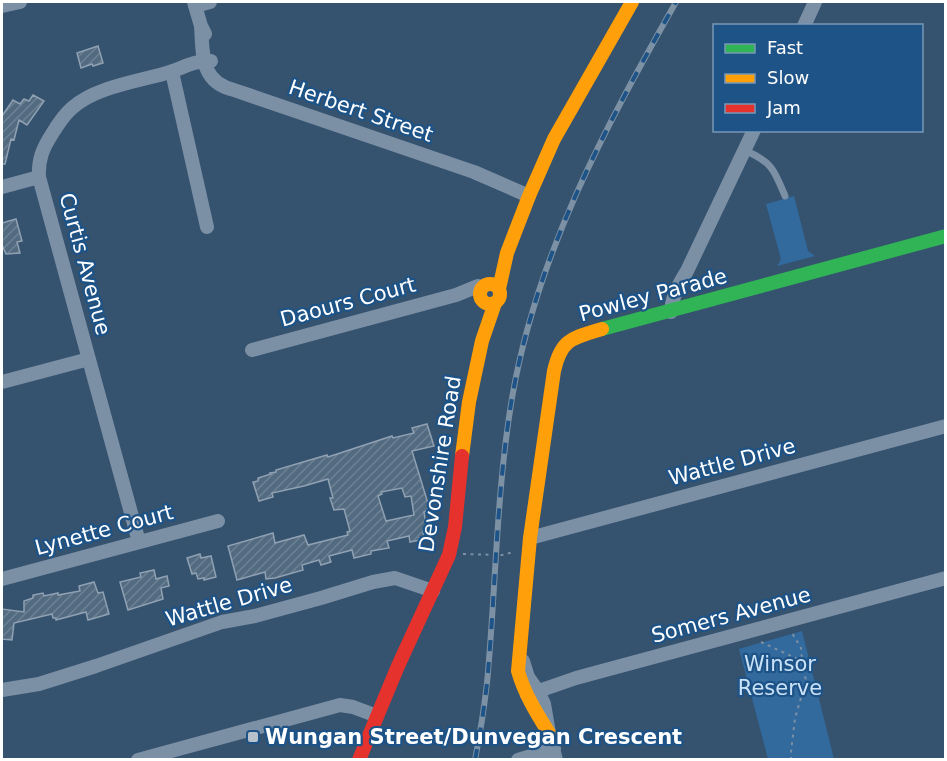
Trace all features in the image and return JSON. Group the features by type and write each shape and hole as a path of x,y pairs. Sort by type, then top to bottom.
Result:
{"street":[{"path":"2,6 20,2"},
{"path":"206,62 209,42 201,26 195,4 210,2"},
{"name":"Devonshire Road","path":"359,759 398,666 449,555 455,527 469,402 482,341 488,294 554,139 632,2"},
{"path":"805,24 815,2"},
{"name":"Herbert Street","path":"206,62 234,90 530,191"},
{"name":"Curtis Avenue","path":"139,542 38,167 42,151 59,123 74,106 94,94 172,72 187,64 206,62"},
{"path":"172,72 207,227"},
{"path":"671,312 676,290 753,132"},
{"path":"2,187 39,177"},
{"name":"Powley Parade","path":"555,754 533,693 521,683 518,661 529,544 555,364 562,346 572,339 945,236"},
{"path":"687,271 685,287 688,307"},
{"name":"Daours Court","path":"252,350 456,295 488,294"},
{"path":"2,382 89,359"},
{"name":"Wattle Drive","path":"529,544 945,426"},
{"name":"Lynette Court","path":"2,579 218,520"},
{"name":"Somers Avenue","path":"533,693 576,678 945,578"},
{"name":"Wattle Drive","path":"2,690 23,687 96,666 222,622 255,616 373,582 403,580 433,591"},
{"path":"138,759 340,705 377,716"},
{"path":"518,759 555,754"}],"lane":[{"path":"744,150 766,161 775,171 785,196"}],"path":[{"path":"449,555 502,555 529,544"},
{"path":"791,759 795,718 806,685 801,648 792,633"},
{"path":"770,638 759,641 802,661"}],"green space":[{"path":"794,196 808,251 815,256 777,266 781,259 766,204"},
{"name":"Winsor Reserve","path":"802,631 834,759 768,759 739,649"}],"building":[{"path":"98,46 103,63 81,68 77,53"},
{"path":"33,95 44,101 27,125 19,120 14,140 11,139 5,164 2,164 2,116 13,100 20,104 24,99 29,101"},
{"path":"16,219 22,241 17,242 20,253 6,254 2,245 2,223"},
{"path":"427,424 434,446 412,451 430,510 424,512 427,531 423,532 424,537 410,542 409,536 387,541 389,548 371,551 371,554 354,558 352,550 329,556 331,562 321,565 319,560 302,565 303,570 275,578 266,579 265,572 237,580 228,546 273,533 275,543 304,535 308,545 348,535 347,532 350,531 344,509 334,510 328,479 272,493 273,497 259,501 253,482 276,470 327,455 328,457 392,436 393,438 414,433 412,428","holes":["402,488 405,497 411,496 414,515 386,521 378,496 382,494 381,492"]},
{"path":"200,554 201,558 211,556 216,577 204,580 204,578 198,579 196,573 192,574 187,558"},
{"path":"154,570 156,579 167,576 169,586 161,588 163,599 128,610 120,582 141,577 140,573"},
{"path":"94,582 98,593 103,592 109,614 88,620 86,612 56,620 52,614 14,623 12,640 2,639 2,609 24,612 24,601 33,598 33,595 43,593 44,596 58,593 58,595 80,591 79,586"}],"railway":[{"path":"475,760 487,683 499,505 507,434 523,345 556,242 577,193 624,97 676,2"}],"traffic: fast":[{"path":"602,329 946,236"}],"traffic: slow":[{"path":"499,289 507,253 554,139 632,2"},
{"path":"490,284 497,287 500,294 497,301 490,304 483,301 480,294 483,287 490,284"},
{"path":"462,456 469,402 482,341 495,303"},
{"path":"549,733 527,695 518,671 530,538 557,360 569,341 602,329"}],"traffic: jam":[{"path":"359,760 398,666 449,555 455,527 462,456"}],"place":[{"name":"Wungan Street/Dunvegan Crescent","path":"253,737"}]}
